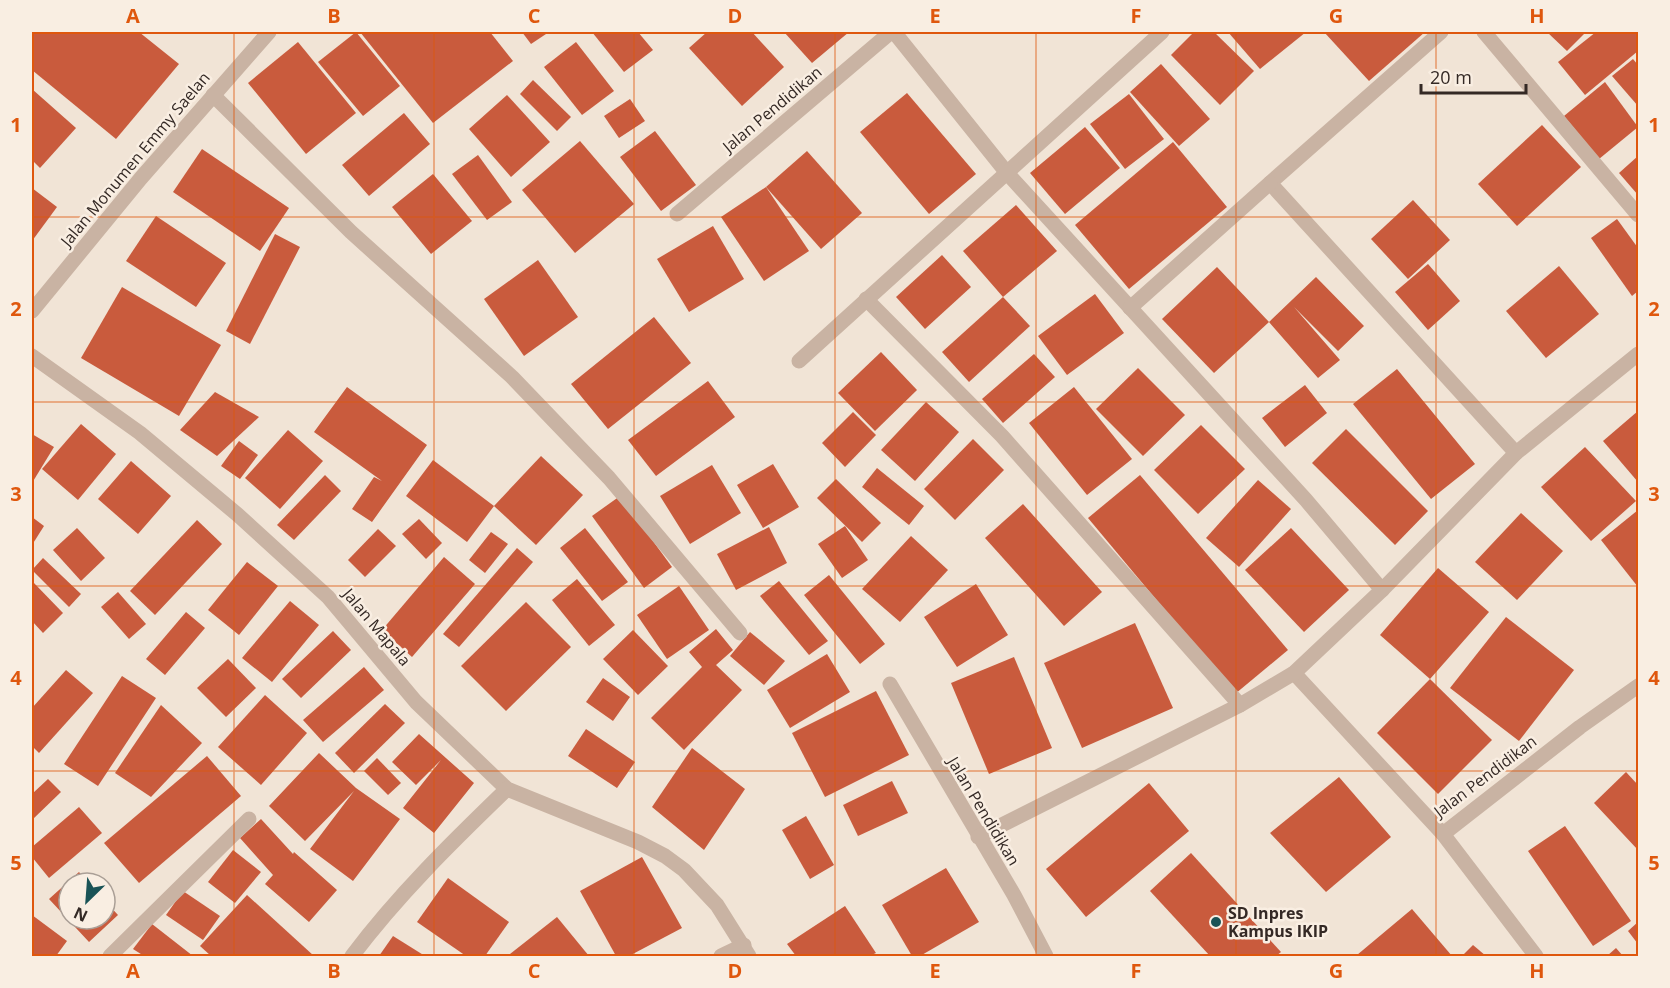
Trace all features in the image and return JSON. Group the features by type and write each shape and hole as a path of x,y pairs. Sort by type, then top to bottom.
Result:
{"street":[{"name":"Jalan Monumen Emmy Saelan","path":"32,311 141,178 269,32"},
{"path":"892,32 1007,172 1298,492 1382,590"},
{"name":"Jalan Pendidikan","path":"677,214 892,32"},
{"path":"799,361 1162,32"},
{"path":"1130,308 1441,32"},
{"path":"1484,32 1638,216"},
{"path":"213,95 351,232 512,377 609,478 740,633"},
{"path":"1270,183 1516,453"},
{"path":"866,299 1002,436 1240,705"},
{"path":"978,837 1240,705 1294,673 1382,590 1516,453 1638,354"},
{"name":"Jalan Mapala","path":"32,356 140,433 254,530 328,597 416,702 507,789"},
{"name":"Jalan Pendidikan","path":"1294,673 1443,834 1580,727 1638,686"},
{"name":"Jalan Pendidikan","path":"890,684 1014,895 1046,957"},
{"path":"352,957 383,915 427,867 507,789 638,842 665,856 684,870 711,898 747,951 721,957"},
{"path":"110,957 249,819"},
{"path":"1443,834 1536,957"}],"building":[{"path":"32,32 139,32 179,64 116,139 32,70"},
{"path":"356,32 400,86 363,116 318,62"},
{"path":"360,32 490,32 513,61 433,123"},
{"path":"522,32 549,32 531,44"},
{"path":"592,32 638,32 653,50 624,72"},
{"path":"707,32 752,32 784,67 742,106 689,48"},
{"path":"784,32 849,32 812,63"},
{"path":"1194,32 1214,32 1254,71 1220,105 1171,55"},
{"path":"1228,32 1306,32 1260,69"},
{"path":"1324,32 1425,32 1369,81"},
{"path":"1547,32 1586,32 1567,51"},
{"path":"1596,32 1638,32 1638,51 1585,95 1558,62"},
{"path":"298,42 356,113 306,154 248,83"},
{"path":"576,42 614,91 582,115 544,67"},
{"path":"1633,59 1638,65 1638,106 1612,76"},
{"path":"1161,64 1210,119 1179,146 1130,92"},
{"path":"533,80 571,117 557,131 520,94"},
{"path":"1605,82 1638,127 1599,159 1564,116"},
{"path":"32,89 76,128 40,168 32,160"},
{"path":"907,93 976,174 929,214 860,132"},
{"path":"1129,94 1164,139 1125,169 1090,124"},
{"path":"507,95 550,142 511,177 469,129"},
{"path":"630,99 645,121 619,138 604,116"},
{"path":"404,113 430,144 369,196 342,165"},
{"path":"1542,125 1581,167 1517,226 1478,184"},
{"path":"1085,127 1120,168 1065,214 1030,173"},
{"path":"655,131 696,185 661,211 620,157"},
{"path":"580,141 634,204 575,253 522,190"},
{"path":"1173,142 1227,207 1129,289 1075,225"},
{"path":"202,149 289,208 260,251 173,192"},
{"path":"807,151 862,213 821,249 766,187"},
{"path":"478,155 512,202 487,220 452,174"},
{"path":"1638,156 1638,195 1619,173"},
{"path":"433,174 472,221 431,254 392,207"},
{"path":"766,187 809,251 764,281 721,217"},
{"path":"32,188 57,207 32,241"},
{"path":"1413,200 1450,240 1408,279 1371,239"},
{"path":"1016,205 1057,251 1003,297 963,251"},
{"path":"156,216 226,263 196,307 126,261"},
{"path":"1617,219 1638,248 1638,291 1632,296 1591,238"},
{"path":"713,226 744,279 689,312 657,259"},
{"path":"275,234 300,247 250,344 226,331"},
{"path":"942,255 971,287 925,329 896,297"},
{"path":"538,260 578,317 524,356 484,299"},
{"path":"1428,264 1460,301 1428,330 1395,292"},
{"path":"1559,266 1599,314 1546,358 1506,311"},
{"path":"1217,267 1269,322 1214,373 1162,319"},
{"path":"1316,277 1364,326 1338,351 1294,307 1340,360 1318,378 1269,322"},
{"path":"122,287 221,345 179,416 81,358"},
{"path":"1095,294 1124,333 1067,375 1038,336"},
{"path":"1003,297 1030,326 969,382 942,352"},
{"path":"654,317 691,363 608,429 571,384"},
{"path":"881,352 917,390 875,431 838,393"},
{"path":"1034,354 1055,377 1003,423 982,399"},
{"path":"1138,368 1185,415 1143,456 1096,409"},
{"path":"1397,369 1475,464 1431,499 1353,404"},
{"path":"708,381 735,417 656,476 628,440"},
{"path":"1305,385 1327,413 1285,447 1262,418"},
{"path":"347,387 427,445 372,522 352,509 374,477 382,481 314,432"},
{"path":"1074,387 1132,459 1087,495 1029,423"},
{"path":"215,392 259,417 217,456 180,430"},
{"path":"926,402 959,432 915,481 881,450"},
{"path":"1638,411 1638,482 1603,441"},
{"path":"853,412 876,435 845,467 822,443"},
{"path":"81,424 116,454 78,500 42,469"},
{"path":"1201,425 1245,469 1198,514 1154,470"},
{"path":"1346,429 1428,511 1395,545 1312,463"},
{"path":"288,430 323,461 280,509 245,478"},
{"path":"32,434 54,447 32,483"},
{"path":"973,439 1004,470 955,520 924,489"},
{"path":"239,441 258,455 240,479 221,466"},
{"path":"1585,447 1636,501 1591,541 1541,487"},
{"path":"541,456 583,495 536,545 494,506"},
{"path":"433,460 494,506 467,542 406,496"},
{"path":"131,461 171,496 138,534 98,499"},
{"path":"773,464 799,507 763,528 737,485"},
{"path":"712,465 741,513 690,544 660,496"},
{"path":"877,468 924,506 909,525 862,487"},
{"path":"325,475 341,491 294,540 277,525"},
{"path":"1140,475 1288,650 1235,694 1088,518"},
{"path":"836,479 881,523 862,542 817,498"},
{"path":"1258,480 1291,509 1239,567 1206,538"},
{"path":"620,496 672,567 644,588 592,516"},
{"path":"1023,504 1102,592 1064,626 985,538"},
{"path":"1638,510 1638,587 1601,540"},
{"path":"1521,513 1563,551 1517,600 1475,562"},
{"path":"32,517 44,526 32,545"},
{"path":"419,519 442,543 426,559 402,534"},
{"path":"197,520 222,544 155,615 130,591"},
{"path":"845,526 868,560 842,578 818,544"},
{"path":"769,527 787,563 736,590 717,554"},
{"path":"77,528 105,558 81,581 53,550"},
{"path":"585,528 628,582 602,601 560,548"},
{"path":"1291,528 1349,590 1304,632 1245,570"},
{"path":"378,529 396,546 365,577 348,560"},
{"path":"491,532 508,544 485,573 469,560"},
{"path":"911,536 948,570 900,622 862,589"},
{"path":"517,548 533,562 459,647 443,634"},
{"path":"444,557 475,584 412,657 382,630"},
{"path":"43,558 81,594 69,607 32,570"},
{"path":"247,562 278,586 239,635 208,610"},
{"path":"1438,568 1489,612 1430,679 1380,635"},
{"path":"829,575 885,644 860,664 804,595"},
{"path":"577,579 615,625 589,646 552,600"},
{"path":"32,581 63,613 43,633 32,621"},
{"path":"779,581 828,641 809,655 760,596"},
{"path":"976,584 1008,635 957,667 924,617"},
{"path":"679,586 709,630 667,659 637,615"},
{"path":"118,592 146,624 129,639 101,607"},
{"path":"290,601 319,625 272,682 242,658"},
{"path":"526,602 571,647 506,711 461,666"},
{"path":"186,612 205,628 165,675 146,659"},
{"path":"1506,617 1574,670 1519,741 1450,688"},
{"path":"1135,623 1173,708 1082,748 1044,663"},
{"path":"716,629 733,650 716,665 742,690 684,750 651,718 702,667 689,652"},
{"path":"633,630 668,666 638,695 603,659"},
{"path":"333,631 351,650 301,698 282,679"},
{"path":"750,632 785,661 764,685 730,656"},
{"path":"827,654 850,692 790,728 767,690"},
{"path":"1014,657 1052,748 989,774 951,683"},
{"path":"228,659 256,688 226,717 197,688"},
{"path":"364,667 384,690 323,742 303,720"},
{"path":"66,670 93,693 39,753 32,746 32,708"},
{"path":"122,676 156,698 98,786 64,764"},
{"path":"603,678 630,697 613,721 586,702"},
{"path":"1430,679 1492,740 1438,794 1377,733"},
{"path":"876,691 909,755 825,797 792,733"},
{"path":"265,695 307,733 261,785 218,747"},
{"path":"385,704 405,723 354,773 335,753"},
{"path":"161,705 202,743 151,797 115,773"},
{"path":"586,729 635,762 617,788 568,756"},
{"path":"419,734 474,783 434,833 403,808 441,760 416,785 392,762"},
{"path":"692,748 745,789 704,850 652,807"},
{"path":"319,753 356,788 400,819 353,881 310,849 354,791 305,841 269,806"},
{"path":"207,756 241,796 139,883 104,843"},
{"path":"377,758 401,783 388,795 364,771"},
{"path":"1626,772 1638,785 1638,850 1594,803"},
{"path":"1339,777 1391,837 1326,892 1270,833"},
{"path":"48,779 61,792 32,820 32,794"},
{"path":"892,781 908,813 858,836 843,805"},
{"path":"1149,783 1189,831 1086,917 1046,869"},
{"path":"79,807 102,833 49,878 32,857 32,847"},
{"path":"806,816 834,865 810,879 782,830"},
{"path":"261,819 293,854 294,852 337,890 309,922 265,884 273,875 240,838"},
{"path":"1565,826 1631,921 1593,946 1528,851"},
{"path":"233,850 261,872 235,903 208,882"},
{"name":"SD Inpres Kampus IKIP","path":"1191,853 1281,952 1276,956 1210,956 1150,891"},
{"path":"642,857 682,928 629,956 616,956 580,891"},
{"path":"946,868 979,922 920,956 912,956 882,905"},
{"path":"448,878 509,922 485,956 466,956 417,922"},
{"path":"183,891 220,916 203,940 166,915"},
{"path":"57,892 57,908 49,899"},
{"path":"247,895 314,956 211,956 200,946"},
{"path":"845,906 876,953 869,956 796,956 787,944"},
{"path":"1412,909 1452,956 1357,955"},
{"path":"32,915 67,941 56,956 32,956"},
{"path":"557,917 589,956 512,956 510,954"},
{"path":"1638,922 1638,944 1628,931"},
{"path":"152,924 193,956 144,956 133,949"},
{"path":"79,931 101,931 89,942"},
{"path":"393,936 425,956 379,956"},
{"path":"1473,945 1486,956 1462,956"},
{"path":"1616,948 1623,956 1607,956"}],"place":[{"name":"SD Inpres Kampus IKIP","path":"1216,922"}]}
